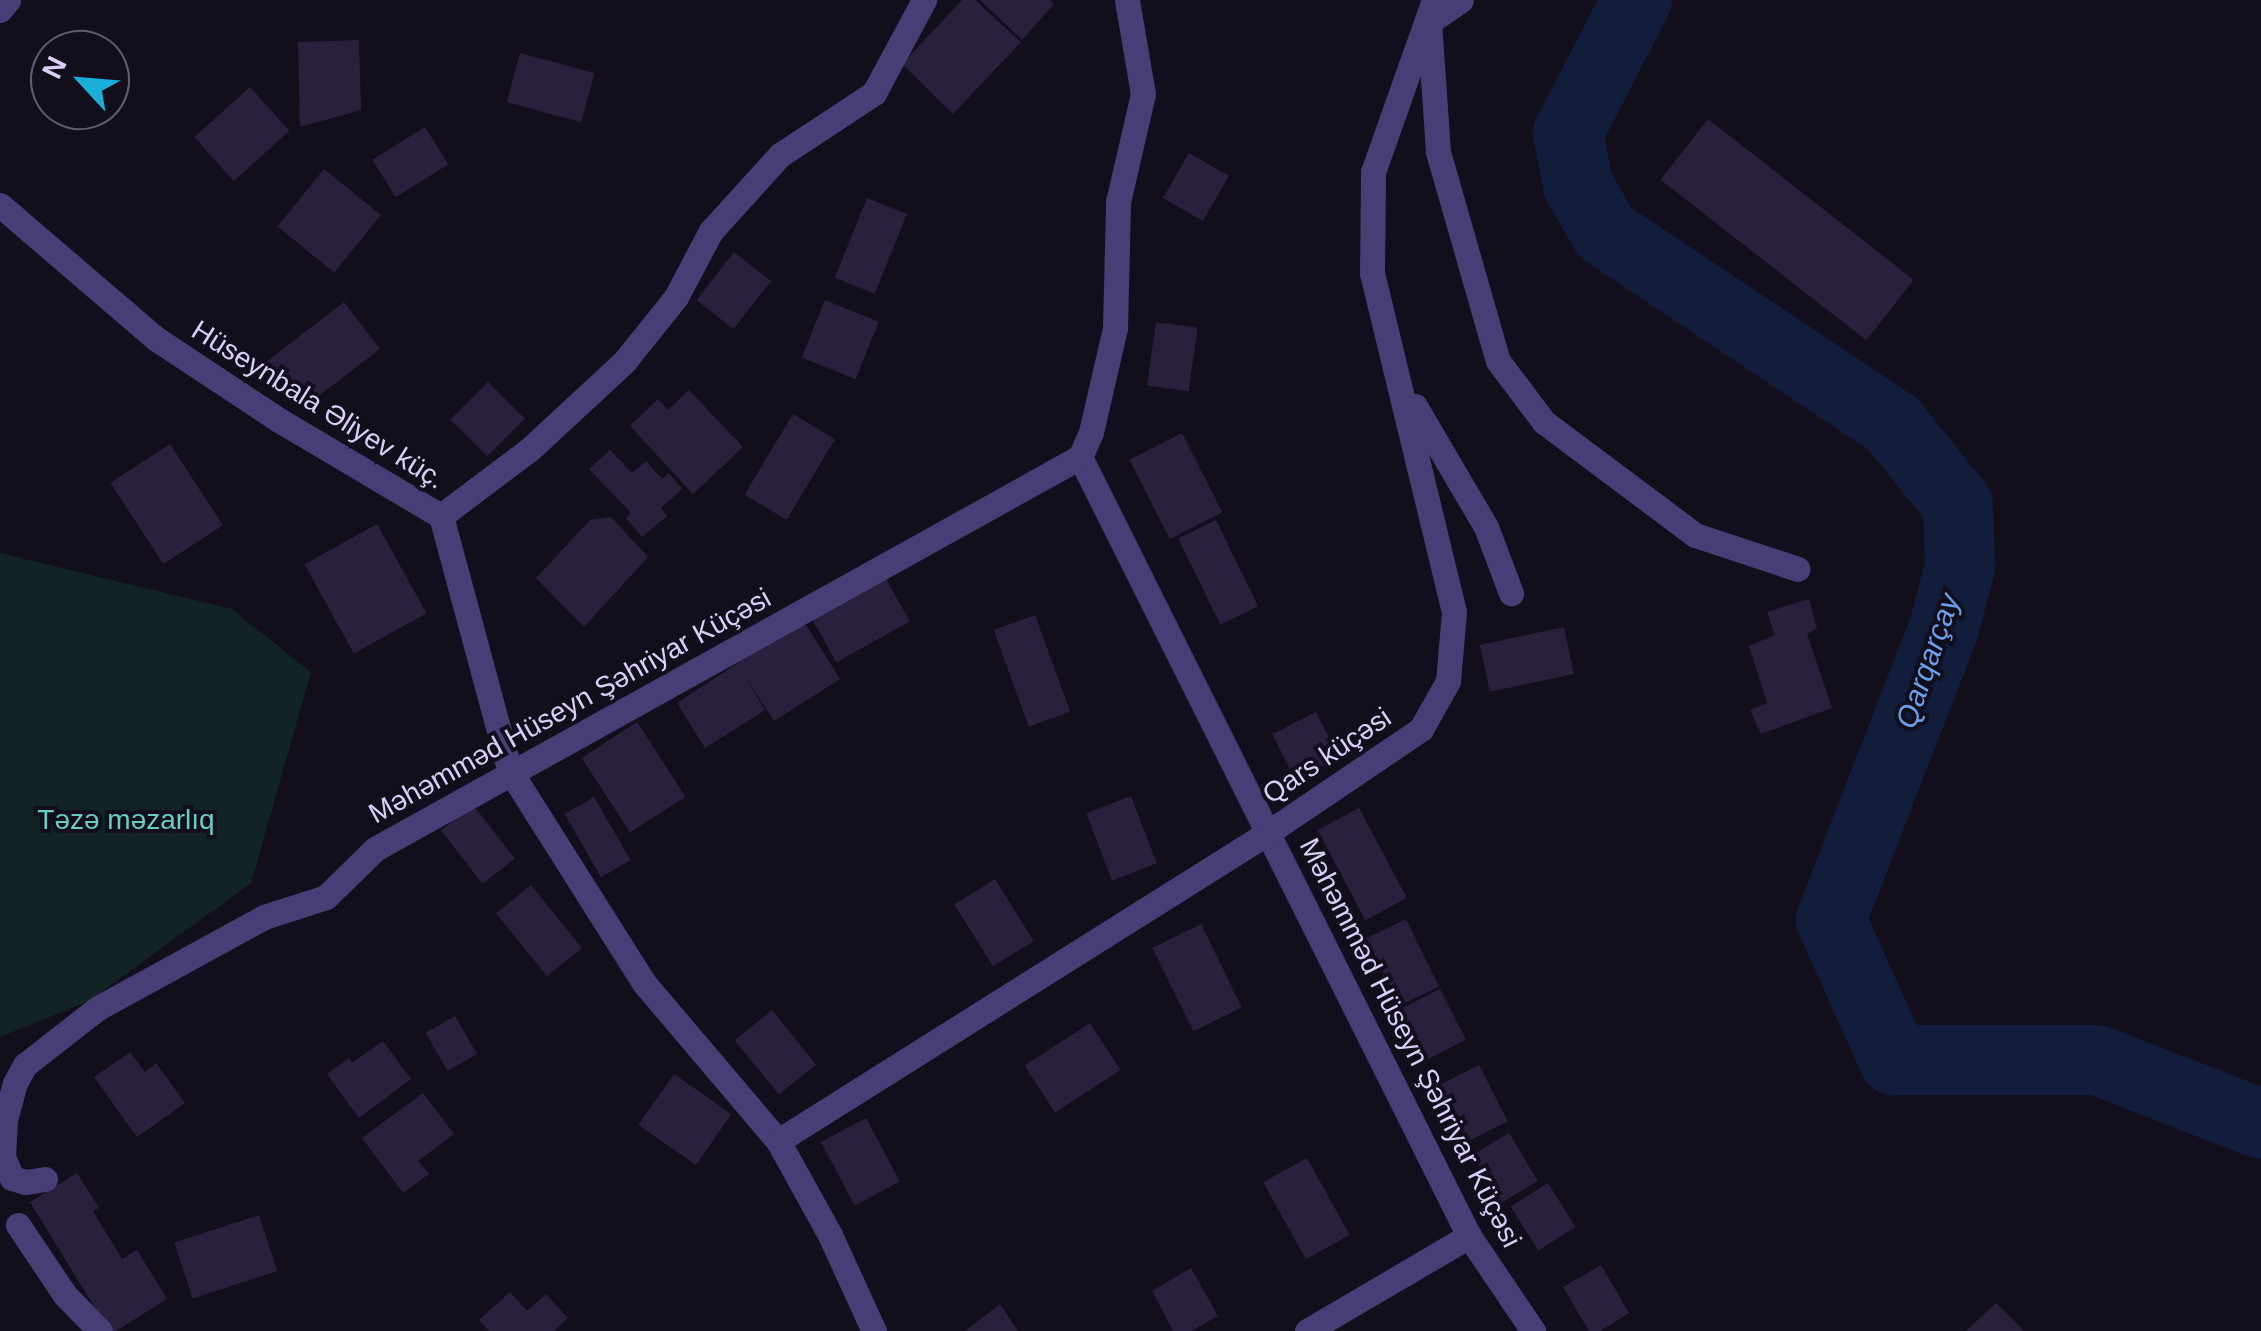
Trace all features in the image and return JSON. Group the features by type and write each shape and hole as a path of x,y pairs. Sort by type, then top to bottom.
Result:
{"street":[{"path":"0,10 8,0"},
{"path":"441,516 530,449 624,362 676,297 710,231 780,155 874,93 924,0"},
{"path":"1080,456 1091,432 1115,328 1118,202 1144,94 1127,0"},
{"path":"1461,0 1432,11 1438,152 1498,362 1544,422 1695,535 1798,569"},
{"name":"Qars küçəsi","path":"778,1141 1269,832 1420,729 1448,681 1454,612 1372,274 1373,172 1432,11"},
{"name":"Hüseynbala Əliyev küç.","path":"0,205 155,338 441,516 510,772 644,984 778,1141 830,1235 874,1331"},
{"path":"1400,380 1486,528 1511,593"},
{"name":"Məhəmməd Hüseyn Şəhriyar Küçəsi","path":"45,1179 25,1182 12,1178 3,1157 5,1120 14,1083 25,1066 98,1008 264,917 326,897 375,849 1080,456 1468,1236 1534,1331"},
{"path":"18,1226 66,1295 100,1331"},
{"path":"1307,1331 1468,1236"}],"green space":[{"name":"Təzə məzarlıq","path":"0,553 232,609 311,672 251,883 89,1001 0,1037"}],"building":[{"path":"962,0 975,0 1021,42 953,114 902,64"},
{"path":"980,0 1049,0 1054,4 1022,40"},
{"path":"359,40 361,110 300,127 298,42"},
{"path":"520,53 594,73 581,122 507,102"},
{"path":"250,87 289,131 234,181 194,137"},
{"path":"1708,119 1914,280 1866,340 1661,180"},
{"path":"425,127 448,164 396,197 372,160"},
{"path":"1189,153 1229,176 1203,221 1163,198"},
{"path":"324,169 381,215 334,272 277,227"},
{"path":"867,198 907,214 875,294 835,278"},
{"path":"734,252 771,281 733,329 696,300"},
{"path":"825,300 879,322 856,379 802,357"},
{"path":"344,302 380,349 304,407 249,375"},
{"path":"1156,322 1198,328 1189,391 1147,385"},
{"path":"488,382 525,419 487,456 451,419"},
{"path":"689,390 743,447 693,494 630,426 658,399 668,410"},
{"path":"793,414 835,439 787,520 745,495"},
{"path":"1182,433 1222,512 1170,539 1129,460"},
{"path":"170,444 223,525 163,564 110,483"},
{"path":"610,450 632,473 646,461 662,479 669,473 682,489 661,508 667,516 642,537 626,518 631,513 589,469"},
{"path":"611,517 648,557 584,627 536,578 590,520"},
{"path":"1216,520 1258,606 1220,625 1178,538"},
{"path":"377,524 426,613 354,653 304,564"},
{"path":"885,577 910,622 836,662 812,618"},
{"path":"1809,599 1817,629 1807,634 1832,708 1761,734 1750,710 1767,703 1749,646 1775,635 1767,612"},
{"path":"1035,615 1070,712 1029,727 994,630"},
{"path":"803,620 840,679 774,721 743,673 765,710 705,748 677,703"},
{"path":"1564,627 1574,674 1490,692 1480,645"},
{"path":"1316,712 1339,757 1295,780 1272,734"},
{"path":"637,722 685,797 630,833 582,758"},
{"path":"1131,796 1157,863 1112,880 1086,813"},
{"path":"594,797 630,860 601,877 565,814"},
{"path":"473,805 515,859 483,884 441,830"},
{"path":"1359,808 1407,898 1365,920 1318,830"},
{"path":"995,879 1034,941 993,966 954,904"},
{"path":"531,885 582,948 547,976 496,913"},
{"path":"1406,919 1439,986 1399,1006 1366,938"},
{"path":"1201,924 1242,1008 1193,1031 1152,948"},
{"path":"1440,989 1466,1040 1428,1059 1402,1009"},
{"path":"772,1010 816,1064 779,1095 735,1040"},
{"path":"455,1016 477,1054 448,1071 426,1033"},
{"path":"1090,1023 1120,1070 1055,1112 1025,1065"},
{"path":"383,1041 411,1079 359,1118 327,1074 349,1058 352,1063"},
{"path":"130,1052 145,1072 156,1063 185,1103 137,1137 94,1077"},
{"path":"1479,1065 1508,1121 1461,1145 1433,1089"},
{"path":"674,1074 731,1114 696,1165 638,1125"},
{"path":"423,1093 454,1134 418,1161 429,1174 403,1193 362,1138"},
{"path":"866,1118 900,1182 855,1206 821,1142"},
{"path":"1509,1133 1538,1181 1501,1203 1472,1155"},
{"path":"1307,1158 1350,1235 1306,1259 1263,1182"},
{"path":"77,1173 99,1208 93,1211 122,1259 137,1250 167,1299 116,1331 109,1331 30,1202"},
{"path":"1548,1183 1576,1227 1538,1250 1511,1206"},
{"path":"259,1215 277,1271 193,1299 174,1243"},
{"path":"1601,1265 1629,1313 1600,1331 1589,1331 1563,1287"},
{"path":"1191,1268 1218,1316 1191,1331 1173,1331 1152,1291"},
{"path":"510,1292 527,1311 546,1294 568,1318 554,1331 489,1331 479,1320"},
{"path":"1996,1303 2024,1331 1966,1331"},
{"path":"1000,1304 1018,1331 965,1331"}],"waterway":[{"name":"Qarqarçay","path":"1637,0 1568,133 1578,185 1605,232 1893,424 1958,505 1960,567 1944,628 1831,920 1894,1060 2097,1060 2261,1124"}]}
